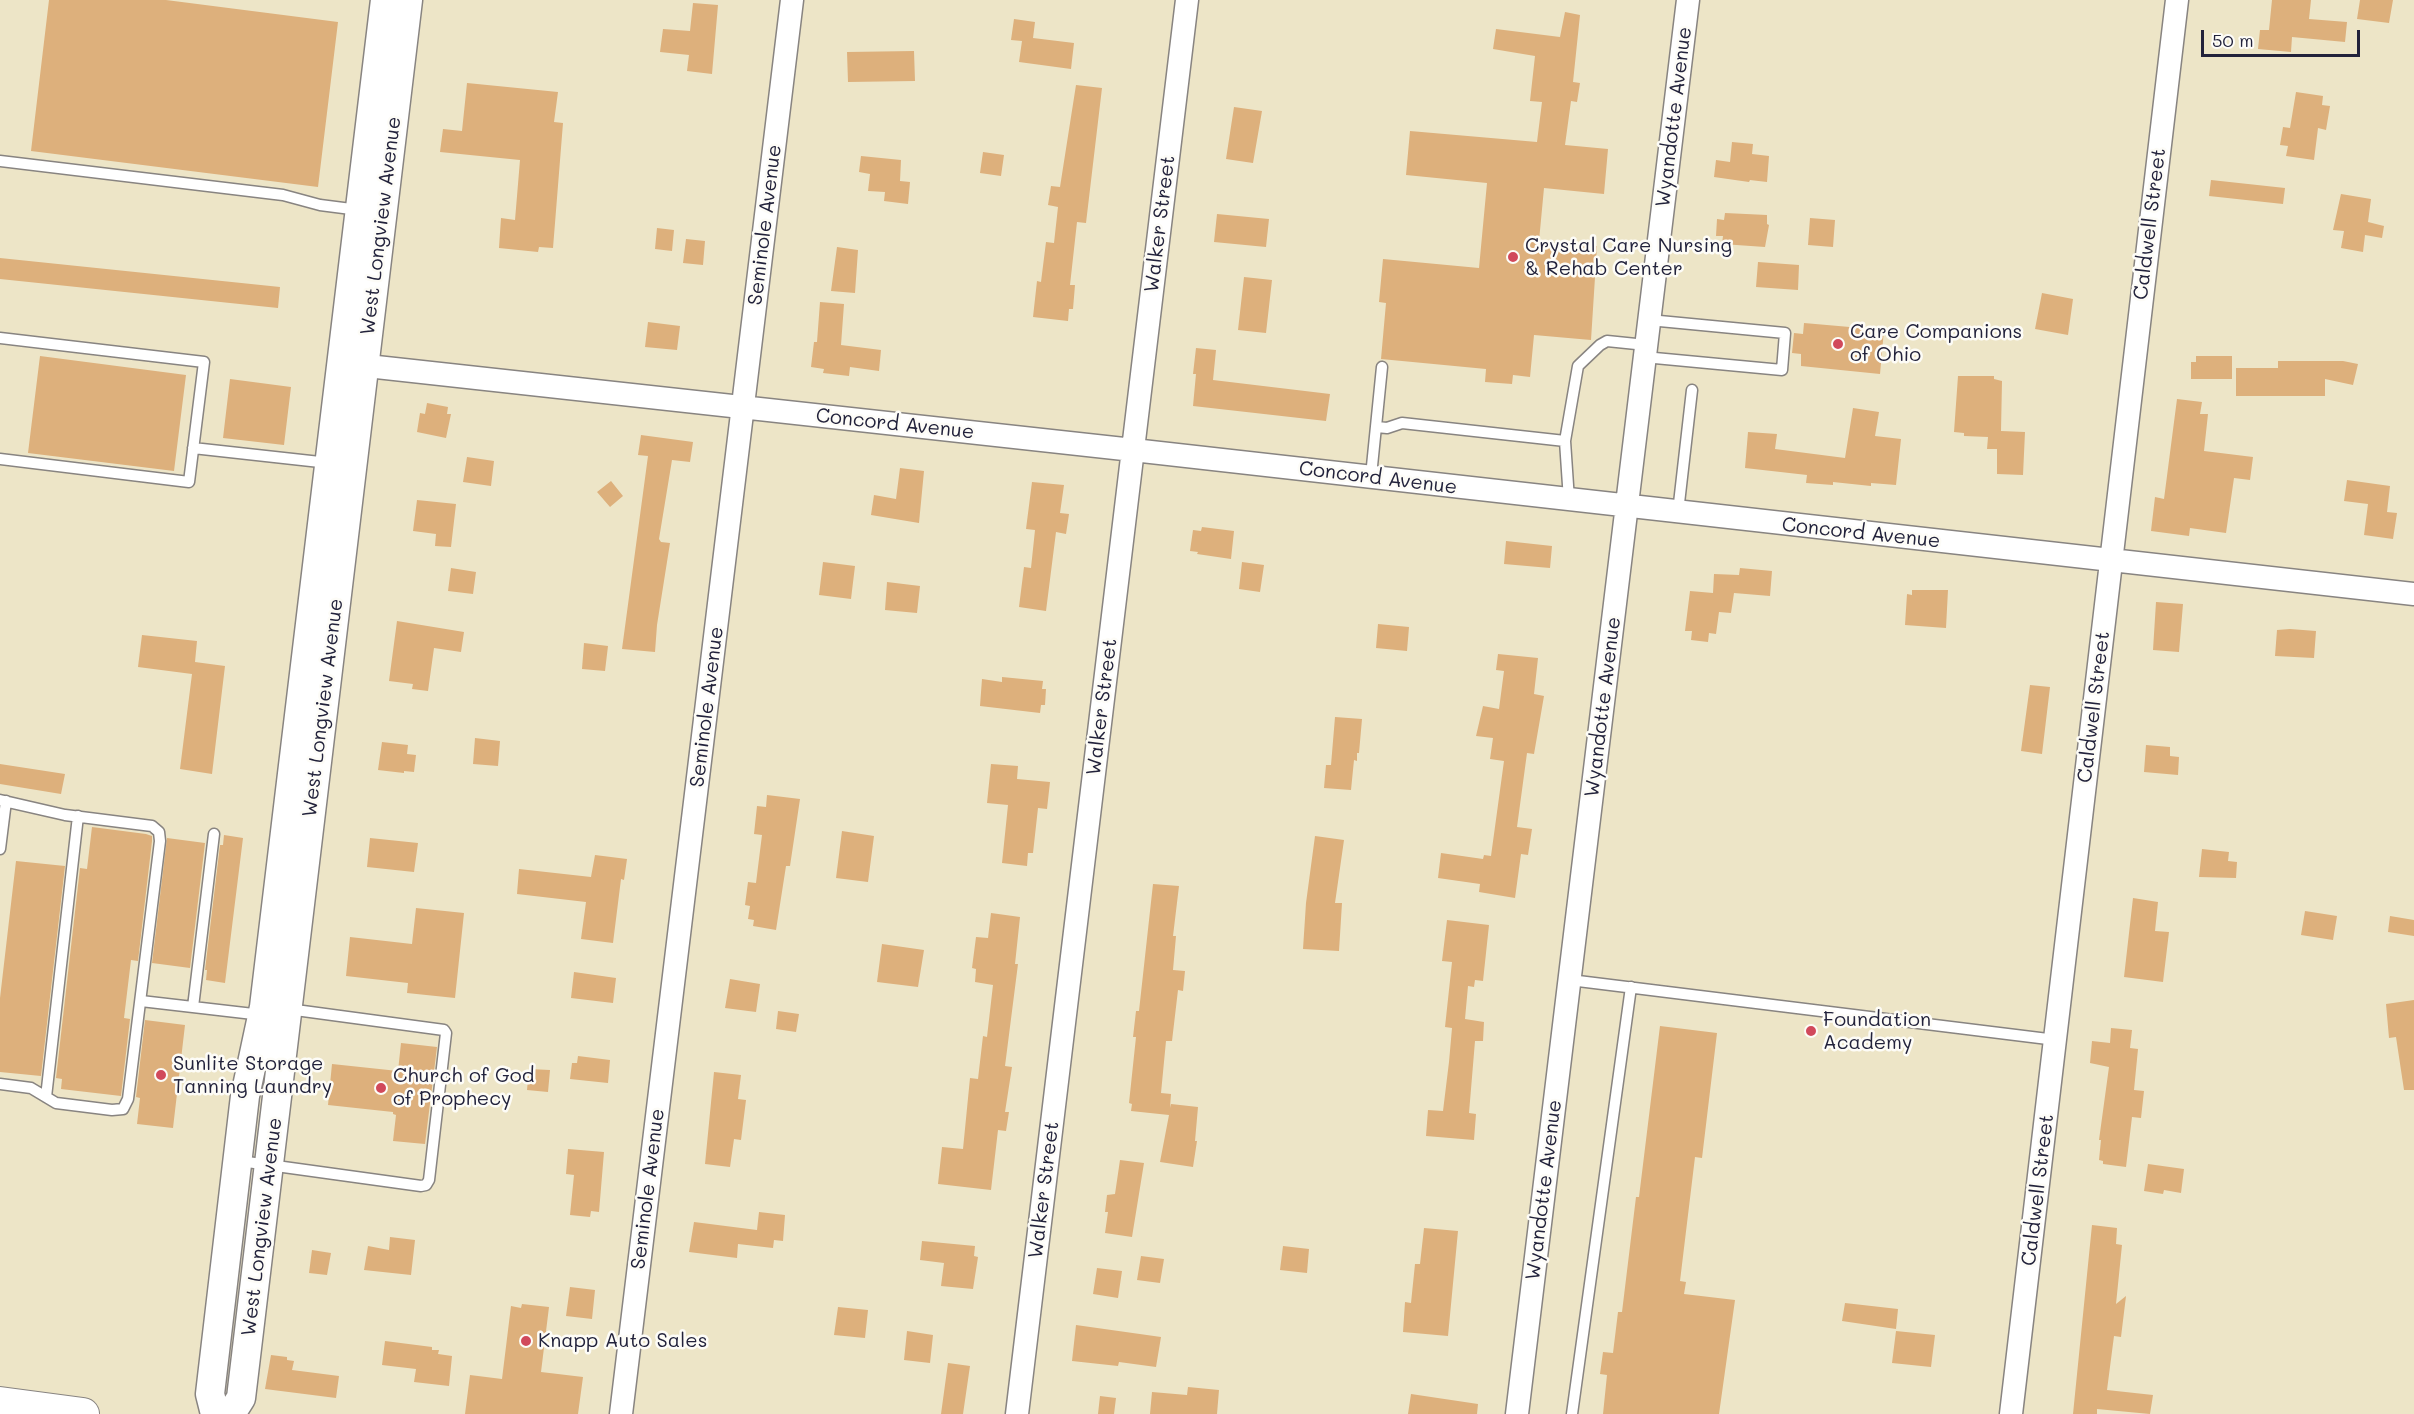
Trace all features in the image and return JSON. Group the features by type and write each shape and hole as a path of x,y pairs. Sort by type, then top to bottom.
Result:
{"main road":[{"path":"0,1403 74,1414"}],"street":[{"name":"West Longview Avenue","path":"231,1414 241,1398 269,1165 271,1010 329,464 353,364 360,210 385,0"},
{"name":"West Longview Avenue","path":"215,1414 210,1394 245,1096 271,1010 353,364 408,0"},
{"name":"Seminole Avenue","path":"621,1414 792,0"},
{"name":"Walker Street","path":"1017,1414 1187,0"},
{"name":"Wyandotte Avenue","path":"1517,1414 1688,0"},
{"name":"Caldwell Street","path":"2011,1414 2177,0"},
{"name":"Concord Avenue","path":"353,364 2414,594"}],"lane":[{"path":"0,161 283,195 320,205 360,210"},
{"path":"1569,501 1565,441 1578,366 1582,359 1600,345 1607,341 1645,351 1782,370 1785,333 1649,320"},
{"path":"0,338 204,362 189,482 0,459"},
{"path":"1371,476 1382,367"},
{"path":"1678,513 1692,390"},
{"path":"1377,428 1387,428 1402,423 1565,441"},
{"path":"193,448 329,464"},
{"path":"0,849 3,801 78,816 152,826 159,832 129,1099 123,1109 112,1110 56,1103 31,1088 0,1084"},
{"path":"46,1097 78,816"},
{"path":"193,1007 214,834"},
{"path":"1570,980 2056,1040"},
{"path":"1572,1414 1631,987"},
{"path":"141,1001 193,1007 271,1010 444,1030 447,1037 429,1180 426,1185 238,1160"}],"building":[{"path":"49,0 166,0 338,22 318,187 31,151"},
{"path":"2272,0 2311,0 2309,19 2347,22 2345,42 2292,37 2291,52 2258,49 2260,30 2269,30"},
{"path":"2360,0 2393,0 2389,23 2357,19"},
{"path":"693,3 718,5 712,74 687,71 689,55 660,52 663,29 690,31"},
{"name":"Crystal Care Nursing & Rehab Center","path":"1565,12 1580,15 1573,82 1580,83 1577,102 1571,101 1565,145 1608,149 1604,194 1544,188 1539,241 1597,246 1591,340 1534,335 1530,377 1513,375 1512,384 1485,382 1486,369 1381,359 1386,303 1379,302 1383,259 1479,268 1487,183 1406,175 1410,131 1537,142 1542,102 1530,101 1535,56 1493,49 1496,29 1560,37"},
{"path":"1014,19 1035,22 1033,38 1074,43 1071,69 1019,62 1022,41 1011,40"},
{"path":"914,51 915,81 848,82 847,52"},
{"path":"467,83 558,92 554,122 563,123 553,248 539,247 538,252 499,248 501,218 515,220 520,160 440,152 443,129 462,131"},
{"path":"1076,85 1102,88 1086,223 1077,222 1070,285 1075,285 1073,309 1069,309 1068,321 1033,317 1037,281 1041,282 1046,242 1054,243 1058,207 1048,205 1051,186 1060,187"},
{"path":"2296,92 2323,96 2322,105 2330,106 2326,130 2318,128 2314,160 2286,156 2288,146 2280,145 2283,127 2290,128"},
{"path":"1234,107 1262,111 1253,163 1226,159"},
{"path":"1732,142 1753,144 1752,154 1769,156 1767,182 1714,177 1716,160 1730,162"},
{"path":"983,152 1004,155 1001,176 980,173"},
{"path":"861,156 901,160 900,181 910,182 908,204 884,201 885,192 868,191 870,174 859,172"},
{"path":"2211,180 2285,188 2283,204 2209,196"},
{"path":"2341,194 2371,199 2368,222 2384,226 2382,238 2365,235 2363,252 2341,248 2344,231 2333,230"},
{"path":"1725,213 1767,215 1769,225 1765,247 1722,244 1723,236 1716,236 1717,219 1724,220"},
{"path":"1217,214 1269,219 1266,247 1214,242"},
{"path":"1810,218 1835,220 1833,247 1808,245"},
{"path":"657,228 674,230 672,251 655,249"},
{"path":"686,239 705,241 703,265 683,263"},
{"path":"837,247 858,250 855,293 831,291"},
{"path":"0,258 280,287 278,308 0,279"},
{"path":"1758,262 1799,265 1798,290 1756,287"},
{"path":"1244,277 1272,280 1266,333 1238,330"},
{"path":"2042,293 2073,299 2068,335 2035,329"},
{"path":"820,302 844,304 841,345 881,350 879,371 850,367 849,376 823,373 824,369 811,367 814,342 817,342"},
{"path":"648,322 680,326 677,350 645,347"},
{"name":"Care Companions of Ohio","path":"1804,323 1884,330 1880,374 1801,366 1801,354 1792,353 1794,333 1803,334"},
{"path":"1196,348 1216,350 1213,380 1330,394 1326,421 1193,406"},
{"path":"40,356 186,375 174,471 28,453"},
{"path":"2196,356 2232,356 2232,379 2191,379 2191,362 2196,362"},
{"path":"2278,361 2343,361 2358,364 2353,385 2325,379 2325,396 2236,396 2236,368 2278,368"},
{"path":"1958,376 1994,376 1994,379 2002,381 2001,431 2025,432 2023,475 1997,474 1997,449 1987,449 1988,437 1964,436 1964,433 1954,432"},
{"path":"230,379 291,387 284,445 223,438"},
{"path":"2177,399 2202,402 2200,414 2208,414 2204,451 2253,457 2250,480 2234,478 2226,533 2190,528 2189,536 2151,531 2155,497 2164,499"},
{"path":"427,403 448,407 447,414 451,414 446,438 417,432 420,413 425,414"},
{"path":"1853,408 1879,412 1875,436 1901,439 1896,485 1806,483 1807,475 1745,468 1748,432 1777,434 1775,449 1845,458"},
{"path":"641,435 693,442 690,462 672,460 659,539 661,542 670,543 655,652 622,649 648,456 638,455"},
{"path":"467,457 494,461 491,486 463,482"},
{"path":"900,468 924,471 919,523 871,515 874,495 896,499"},
{"path":"2347,480 2390,486 2387,512 2397,513 2393,539 2364,535 2368,504 2344,501"},
{"path":"611,481 623,496 610,507 597,492"},
{"path":"1032,482 1064,485 1060,513 1069,514 1066,534 1056,532 1046,611 1019,607 1024,567 1031,568 1035,530 1026,529"},
{"path":"417,500 456,504 451,547 435,546 436,534 413,531"},
{"path":"1202,527 1234,531 1231,559 1190,551 1193,530 1201,531"},
{"path":"1506,541 1552,546 1550,568 1504,564"},
{"path":"823,562 855,566 851,599 819,595"},
{"path":"1242,562 1264,565 1260,592 1239,589"},
{"path":"451,568 476,572 473,594 448,591"},
{"path":"1740,568 1772,571 1770,596 1734,593 1731,613 1719,612 1716,634 1709,633 1708,642 1691,640 1692,631 1685,631 1690,591 1713,593 1714,574 1739,575"},
{"path":"887,582 920,586 917,613 885,610"},
{"path":"1912,590 1948,590 1946,628 1905,625 1907,594 1912,595"},
{"path":"2156,602 2183,604 2179,652 2153,650"},
{"path":"397,621 464,632 461,652 434,648 428,691 412,689 413,684 389,681"},
{"path":"1378,624 1409,627 1407,651 1376,648"},
{"path":"2277,630 2316,631 2314,658 2275,656"},
{"path":"142,635 197,641 195,662 225,666 212,774 180,769 192,674 138,667"},
{"path":"584,643 608,646 605,671 582,669"},
{"path":"1498,654 1538,658 1534,694 1544,696 1534,754 1527,753 1517,827 1532,829 1528,855 1521,854 1515,898 1479,892 1480,884 1438,878 1441,853 1483,859 1484,855 1491,856 1504,761 1490,759 1493,738 1476,736 1483,706 1499,709 1504,671 1496,670"},
{"path":"1002,677 1043,681 1042,689 1046,689 1045,705 1041,705 1040,713 980,706 982,679 1002,682"},
{"path":"2030,685 2050,687 2042,754 2021,751"},
{"path":"1335,717 1362,719 1359,753 1357,753 1357,761 1354,760 1351,790 1324,788 1326,765 1331,765"},
{"path":"475,738 500,741 498,766 473,764"},
{"path":"382,742 408,745 407,754 416,755 414,772 378,770"},
{"path":"2146,745 2170,747 2170,756 2179,757 2178,775 2144,772"},
{"path":"0,764 65,774 61,794 0,784"},
{"path":"991,764 1018,766 1017,779 1050,782 1047,809 1038,808 1033,853 1028,853 1027,866 1002,863 1008,805 987,803"},
{"path":"767,795 800,799 790,866 786,866 776,930 753,926 754,920 748,919 750,906 745,905 748,882 756,883 762,835 754,834 757,806 766,807"},
{"path":"92,827 152,836 138,961 131,960 124,1018 130,1019 121,1096 61,1089 62,1079 56,1078 80,868 87,869"},
{"path":"842,831 874,836 868,882 836,878"},
{"path":"224,835 243,838 225,983 206,980 207,970 205,970 220,845 223,845"},
{"path":"1315,836 1344,840 1335,903 1342,903 1339,951 1303,949 1306,903"},
{"path":"167,838 205,843 190,968 152,963"},
{"path":"370,838 418,843 414,872 367,867"},
{"path":"2202,849 2229,852 2228,861 2237,862 2236,878 2199,877"},
{"path":"595,855 627,859 624,880 621,879 613,943 581,939 586,902 517,894 519,869 591,877"},
{"path":"16,861 65,866 41,1076 0,1072 0,998"},
{"path":"1153,884 1179,886 1173,936 1176,936 1173,970 1185,971 1183,991 1178,990 1172,1041 1166,1041 1161,1093 1171,1094 1170,1108 1171,1104 1198,1107 1195,1141 1197,1141 1193,1167 1160,1162 1169,1115 1131,1111 1132,1104 1129,1103 1136,1037 1133,1037 1136,1011 1139,1011"},
{"path":"2133,898 2158,902 2155,931 2169,932 2163,982 2124,977"},
{"path":"416,908 464,913 455,998 407,993 408,983 346,976 350,937 412,944"},
{"path":"2305,911 2337,916 2333,940 2301,935"},
{"path":"991,913 1020,917 1015,964 1018,964 1005,1066 1012,1067 1005,1112 1009,1112 1006,1131 998,1130 991,1190 938,1184 942,1147 963,1149 970,1078 978,1079 983,1036 987,1037 993,985 975,982 976,969 972,968 976,937 988,938"},
{"path":"2390,916 2414,920 2414,936 2388,932"},
{"path":"1447,920 1489,925 1483,981 1475,980 1474,987 1468,986 1465,1019 1484,1022 1483,1041 1475,1041 1469,1113 1476,1114 1474,1140 1426,1136 1428,1110 1443,1111 1449,1062 1452,1028 1445,1027 1452,962 1442,961"},
{"path":"882,944 924,950 918,987 877,982"},
{"path":"574,972 616,978 613,1003 571,998"},
{"path":"730,979 760,984 756,1012 725,1008"},
{"path":"2414,1000 2414,1090 2404,1090 2396,1037 2389,1038 2386,1004"},
{"path":"778,1011 799,1014 796,1032 776,1029"},
{"name":"Sunlite Storage Tanning Laundry","path":"145,1020 185,1025 173,1128 137,1124 140,1098 136,1097"},
{"path":"1660,1026 1717,1033 1702,1158 1695,1157 1680,1281 1686,1282 1684,1294 1735,1300 1719,1414 1603,1414 1607,1375 1600,1374 1603,1352 1613,1353 1618,1312 1622,1312"},
{"path":"2111,1028 2132,1030 2130,1048 2138,1049 2134,1090 2144,1091 2141,1118 2132,1117 2126,1167 2103,1164 2103,1161 2099,1160 2101,1140 2099,1140 2109,1067 2090,1063 2092,1041 2110,1043"},
{"name":"Church of God of Prophecy","path":"401,1043 437,1047 425,1144 393,1141 396,1115 393,1112 328,1105 332,1064 398,1071"},
{"path":"578,1056 610,1060 608,1083 570,1079 572,1063 577,1063"},
{"path":"529,1069 550,1070 548,1092 527,1090"},
{"path":"714,1072 741,1075 738,1099 746,1100 741,1140 734,1139 730,1167 705,1164"},
{"path":"568,1149 604,1152 599,1212 591,1211 590,1217 570,1215 574,1175 566,1174"},
{"path":"1120,1160 1144,1163 1132,1237 1105,1233 1108,1212 1105,1212 1107,1195 1115,1194"},
{"path":"2148,1164 2184,1169 2181,1193 2164,1190 2163,1194 2144,1191"},
{"path":"759,1212 785,1215 783,1241 774,1240 773,1248 738,1244 737,1258 689,1252 694,1222 757,1230"},
{"path":"2092,1225 2117,1228 2116,1244 2122,1245 2116,1304 2126,1296 2121,1337 2114,1336 2107,1390 2153,1395 2150,1414 2097,1409 2097,1414 2073,1414"},
{"path":"1424,1228 1458,1231 1448,1336 1403,1332 1405,1302 1411,1303 1415,1264 1420,1264"},
{"path":"390,1237 415,1240 411,1275 364,1270 368,1246 389,1250"},
{"path":"922,1241 975,1246 974,1256 978,1257 973,1289 941,1286 944,1263 920,1260"},
{"path":"1283,1246 1309,1249 1307,1273 1280,1270"},
{"path":"312,1250 331,1253 327,1275 309,1273"},
{"path":"1141,1256 1164,1259 1160,1283 1137,1280"},
{"path":"1097,1268 1122,1271 1118,1298 1093,1294"},
{"path":"570,1287 595,1290 592,1319 566,1316"},
{"path":"1845,1303 1898,1309 1896,1329 1842,1321"},
{"name":"Knapp Auto Sales","path":"522,1304 549,1307 541,1372 583,1377 578,1414 465,1414 470,1375 502,1379 511,1306 521,1308"},
{"path":"838,1307 868,1310 865,1338 834,1335"},
{"path":"1076,1325 1161,1337 1156,1367 1119,1362 1118,1366 1072,1361"},
{"path":"907,1331 933,1335 930,1363 904,1360"},
{"path":"1896,1331 1935,1335 1931,1367 1892,1363"},
{"path":"385,1341 432,1347 432,1350 439,1350 438,1354 452,1356 449,1386 414,1382 416,1369 382,1365"},
{"path":"271,1355 287,1357 287,1360 294,1361 292,1370 339,1376 336,1398 265,1389"},
{"path":"948,1363 970,1366 963,1414 941,1414"},
{"path":"1188,1387 1219,1390 1217,1414 1150,1414 1152,1392 1187,1395"},
{"path":"1411,1394 1478,1404 1477,1414 1408,1414"},
{"path":"1100,1396 1116,1398 1114,1414 1098,1414"}],"place":[{"name":"Crystal Care Nursing & Rehab Center","path":"1513,257"},
{"name":"Care Companions of Ohio","path":"1838,344"},
{"name":"Foundation Academy","path":"1811,1031"},
{"name":"Sunlite Storage Tanning Laundry","path":"161,1075"},
{"name":"Church of God of Prophecy","path":"381,1088"},
{"name":"Knapp Auto Sales","path":"526,1341"}]}
